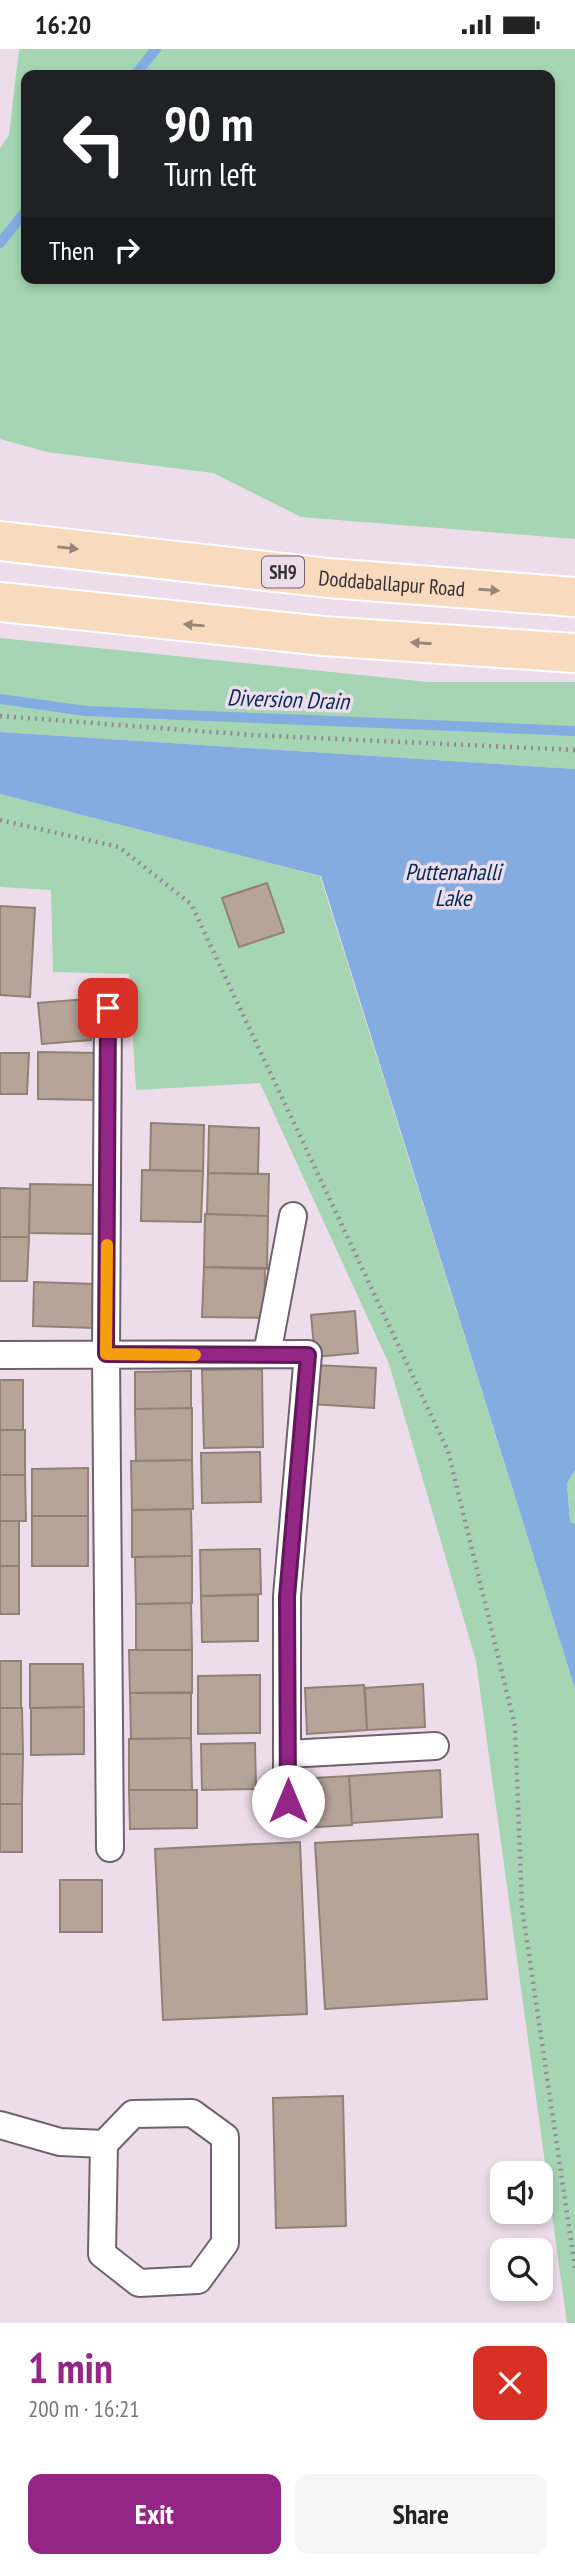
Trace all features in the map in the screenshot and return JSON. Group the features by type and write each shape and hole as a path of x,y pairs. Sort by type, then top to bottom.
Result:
{"main road":[{"name":"Doddaballapur Road","path":"0,541 328,578 571,597"},
{"path":"0,602 184,624 569,653"}],"street":[{"path":"108,1008 106,1354 110,1848"},
{"path":"267,1355 293,1216"},
{"path":"0,1355 308,1355 287,1597 288,1801"},
{"path":"287,1754 435,1746"},
{"path":"0,2125 60,2142 104,2144 133,2114 192,2113 225,2137 225,2243 198,2280 139,2283 102,2254 104,2144"}],"path":[{"path":"0,716 252,735 575,750"},
{"path":"0,820 119,847 191,904 448,1451 514,1727 522,1907 575,2268"}],"green space":[{"path":"19,49 575,49 575,539 301,517 213,473 47,452 0,439 0,148 9,135"},
{"path":"0,638 428,682 575,682 575,769 0,732"},
{"path":"0,794 320,876 575,1689 575,2323 567,2323 553,2221 553,2161 545,2161 476,1661 389,1364 260,1083 136,1090 129,974 53,972 51,890 0,887"},
{"path":"575,1470 575,1524 570,1522 567,1483"}],"water":[{"name":"Puttenahalli Lake","path":"0,732 575,769 575,1470 567,1483 570,1522 575,1524 575,1689 321,876 0,794"}],"building":[{"path":"267,883 284,932 239,947 222,898"},
{"path":"0,906 35,908 30,997 0,995"},
{"path":"87,999 91,1040 42,1044 38,1003"},
{"path":"38,1052 100,1053 99,1100 38,1099"},
{"path":"0,1053 29,1053 27,1094 0,1094"},
{"path":"151,1123 204,1125 203,1171 150,1170"},
{"path":"209,1126 259,1128 258,1174 208,1173"},
{"path":"142,1170 203,1171 201,1222 141,1221"},
{"path":"208,1173 269,1174 268,1216 207,1214"},
{"path":"30,1184 96,1185 95,1234 29,1233"},
{"path":"0,1188 30,1189 29,1237 0,1237"},
{"path":"205,1214 268,1216 267,1269 204,1267"},
{"path":"0,1237 29,1237 27,1281 0,1281"},
{"path":"204,1267 265,1268 264,1318 202,1317"},
{"path":"34,1282 96,1284 95,1328 33,1326"},
{"path":"355,1311 358,1353 315,1357 311,1315"},
{"path":"313,1365 376,1368 374,1408 311,1404"},
{"path":"262,1369 263,1447 204,1448 202,1370"},
{"path":"191,1371 191,1408 135,1409 135,1372"},
{"path":"0,1380 23,1380 23,1430 0,1430"},
{"path":"192,1408 192,1460 136,1461 135,1409"},
{"path":"0,1430 25,1430 25,1475 0,1475"},
{"path":"260,1452 261,1502 202,1503 201,1453"},
{"path":"192,1460 193,1509 132,1510 131,1461"},
{"path":"88,1468 88,1516 32,1516 32,1469"},
{"path":"0,1475 25,1475 26,1521 0,1521"},
{"path":"191,1509 192,1556 132,1557 132,1510"},
{"path":"32,1516 88,1516 88,1566 32,1566"},
{"path":"0,1521 19,1521 19,1566 0,1566"},
{"path":"260,1549 261,1594 201,1596 200,1550"},
{"path":"192,1556 192,1603 136,1604 135,1557"},
{"path":"0,1566 19,1566 19,1614 0,1614"},
{"path":"258,1595 258,1641 202,1642 201,1596"},
{"path":"191,1603 192,1650 136,1650 136,1604"},
{"path":"129,1650 192,1650 192,1693 130,1693"},
{"path":"0,1661 21,1661 21,1708 0,1708"},
{"path":"30,1664 83,1664 84,1707 30,1708"},
{"path":"260,1675 260,1733 198,1734 198,1676"},
{"path":"423,1684 425,1727 367,1730 365,1688"},
{"path":"364,1685 367,1730 307,1734 305,1688"},
{"path":"191,1692 191,1738 131,1739 130,1693"},
{"path":"84,1707 84,1754 31,1755 31,1708"},
{"path":"0,1708 22,1708 23,1754 0,1754"},
{"path":"191,1738 192,1790 129,1790 129,1739"},
{"path":"255,1743 256,1789 202,1790 201,1744"},
{"path":"0,1754 23,1754 22,1804 0,1804"},
{"path":"440,1770 442,1817 352,1823 349,1776"},
{"path":"349,1776 352,1825 300,1828 296,1779"},
{"path":"129,1790 197,1790 197,1828 130,1829"},
{"path":"0,1804 22,1804 22,1852 0,1852"},
{"path":"478,1834 487,1999 325,2009 315,1843"},
{"path":"300,1842 307,2014 163,2020 155,1849"},
{"path":"60,1880 102,1880 102,1932 60,1932"},
{"path":"343,2096 346,2226 276,2228 273,2098"}],"waterway":[{"path":"139,70 156,49"},
{"path":"0,243 21,217"},
{"name":"Diversion Drain","path":"0,699 86,711 575,731"}],"slow traffic":[{"path":"107,1245 106,1354 195,1355"}],"route":[{"path":"108,1008 106,1354 308,1355 287,1597 288,1801"}]}
